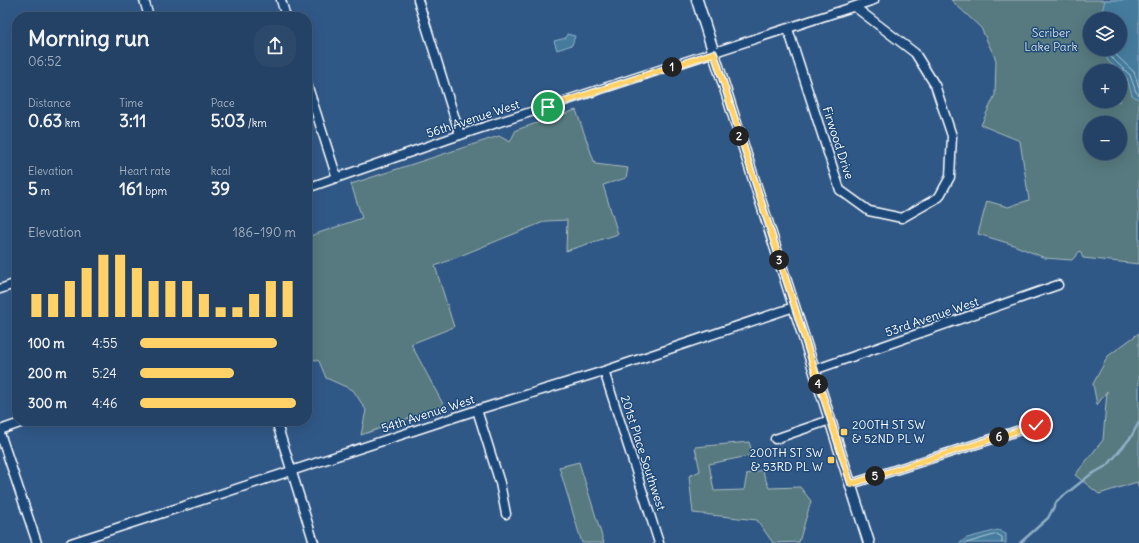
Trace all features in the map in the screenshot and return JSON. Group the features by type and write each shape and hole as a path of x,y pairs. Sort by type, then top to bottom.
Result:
{"street":[{"path":"144,0 148,12"},
{"path":"281,0 285,12"},
{"path":"418,0 460,135"},
{"path":"697,0 869,543"},
{"name":"56th Avenue West","path":"312,186 460,135 874,0"},
{"name":"Firwood Drive","path":"788,29 840,190 869,211 902,218 939,197 950,177 952,136 935,85 914,53 855,7"},
{"path":"312,100 337,178"},
{"path":"0,289 12,285"},
{"name":"53rd Avenue West","path":"814,370 1058,285"},
{"name":"54th Avenue West","path":"71,543 477,410 604,371 794,307"},
{"name":"201st Place Southwest","path":"604,371 659,543"},
{"path":"477,410 500,483 506,514"},
{"path":"775,439 830,420"},
{"path":"851,484 1036,425"},
{"path":"0,430 12,426"},
{"path":"278,426 314,543"},
{"path":"0,433 37,543"}],"green space":[{"name":"Scriber Lake Park","path":"951,0 1139,0 1139,264 1083,258 1080,251 1072,260 1045,258 1011,244 978,234 987,201 1008,207 1029,200 1020,141 981,125 995,95 996,60 981,28"},
{"path":"576,110 595,164 628,168 626,178 603,185 618,234 566,251 567,220 546,221 435,266 454,327 411,344 444,406 361,435 366,410 353,390 326,378 319,361 312,359 312,235 362,218 351,184 499,136 510,142 516,130"},
{"path":"1139,333 1139,489 1137,482 1099,494 1075,475 1103,440 1107,391 1097,405 1093,384 1108,356"},
{"path":"749,442 753,455 709,464 714,491 744,490 747,474 762,470 769,488 800,487 811,501 799,542 773,543 757,520 693,513 689,476 700,471 695,447"},
{"path":"579,462 604,543 582,543 559,467"}],"water":[{"path":"1105,0 1139,0 1139,100 1132,95 1127,78 1127,64 1111,64 1106,56 1127,56 1127,12 1102,12"},
{"path":"567,34 575,36 572,45 557,50 554,41 566,38"},
{"path":"998,530 1006,534 1006,543 959,543 967,538"}],"waterway":[{"path":"1020,543 1048,518 1057,501 1090,475 1108,465 1131,437 1139,422"}],"place":[{"name":"200TH ST SW & 52ND PL W","path":"844,432"},
{"name":"200TH ST SW & 53RD PL W","path":"831,460"}],"route":[{"path":"548,107 714,53 851,484 1036,425"}]}
